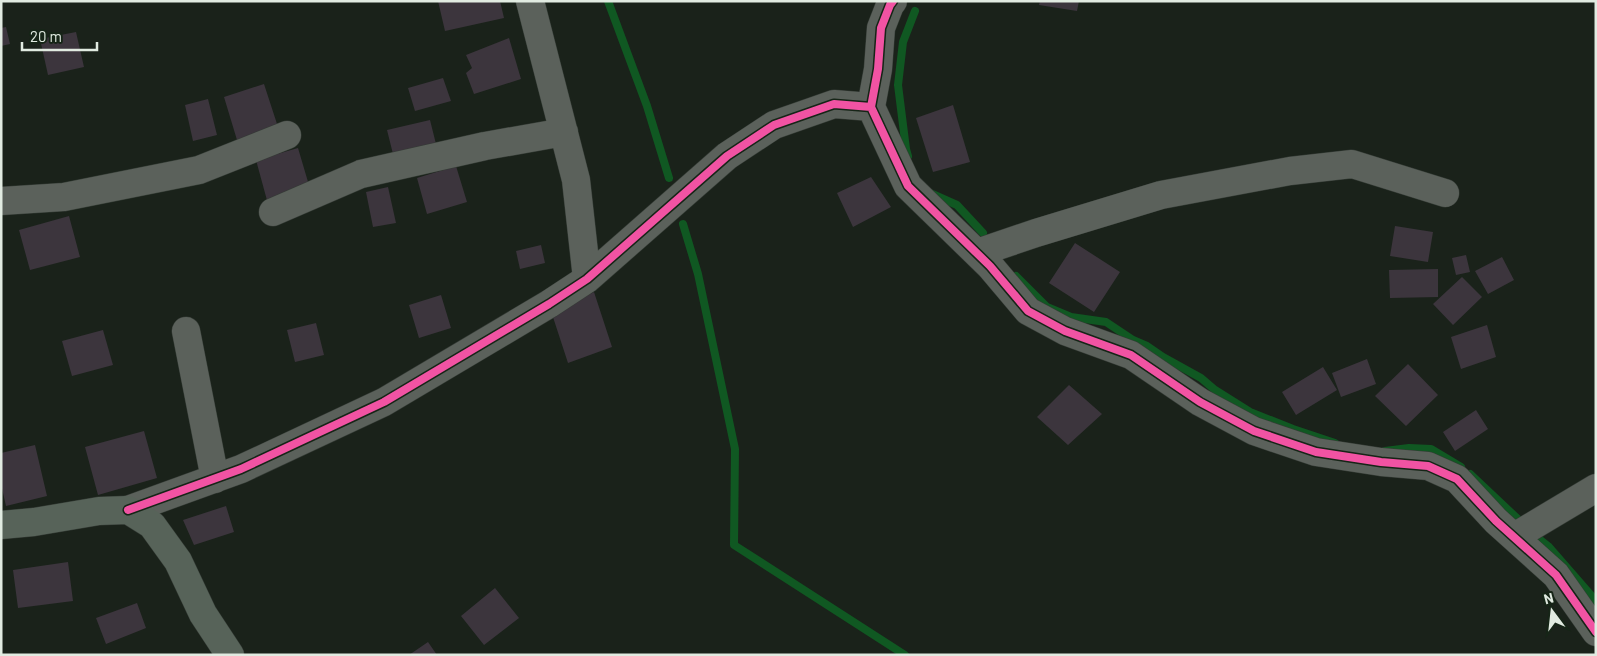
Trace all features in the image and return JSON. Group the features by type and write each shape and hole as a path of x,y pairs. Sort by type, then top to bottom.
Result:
{"main road":[{"path":"1,525 34,522 100,511 128,510 152,525 178,561 203,614 230,655"}],"street":[{"path":"530,1 576,180 586,279"},
{"path":"893,1 881,28 878,69 871,108 908,186 989,254 1028,311 1065,331 1131,355 1200,402 1254,431 1316,452 1381,462 1428,466 1458,479 1496,521 1556,574 1596,632"},
{"path":"128,510 241,469 384,402 549,304 586,279 727,156 774,125 834,104 871,108"},
{"path":"273,212 361,174 485,146 564,132"},
{"path":"1,201 64,197 199,170 287,135"},
{"path":"989,254 1161,195 1290,172 1352,164 1445,193"},
{"path":"186,330 215,479"},
{"path":"1514,537 1596,488"}],"building":[{"path":"438,1 500,1 504,18 445,31"},
{"path":"1040,1 1079,1 1077,11 1039,5"},
{"path":"6,27 10,44 1,46 1,28"},
{"path":"76,32 84,67 48,75 40,39"},
{"path":"509,38 521,79 474,94 466,73 472,68 466,55"},
{"path":"443,78 451,101 415,111 408,88"},
{"path":"264,84 278,127 237,140 224,97"},
{"path":"208,99 217,135 193,141 185,105"},
{"path":"953,105 970,162 933,172 916,118"},
{"path":"430,120 438,152 395,162 387,130"},
{"path":"298,148 311,192 268,204 256,160"},
{"path":"456,166 467,202 427,214 417,178"},
{"path":"871,177 891,207 853,227 837,193"},
{"path":"388,187 396,223 373,227 366,192"},
{"path":"69,216 80,257 30,270 19,230"},
{"path":"1395,226 1433,232 1428,262 1390,256"},
{"path":"1075,243 1120,272 1094,312 1049,283"},
{"path":"541,245 545,263 520,269 516,251"},
{"path":"1466,255 1470,272 1456,275 1452,258"},
{"path":"1502,257 1514,280 1488,294 1475,271"},
{"path":"1438,269 1438,297 1390,298 1389,270"},
{"path":"1462,277 1482,297 1453,325 1433,304"},
{"path":"594,292 612,347 568,363 551,311"},
{"path":"441,295 451,328 419,338 409,305"},
{"path":"316,323 324,355 295,362 287,330"},
{"path":"1487,325 1496,357 1461,369 1451,337"},
{"path":"103,330 113,365 72,376 62,341"},
{"path":"1367,359 1376,384 1341,397 1332,373"},
{"path":"1408,364 1438,395 1406,426 1375,396"},
{"path":"1323,367 1337,390 1296,415 1282,392"},
{"path":"1069,385 1102,414 1068,445 1037,417"},
{"path":"1476,410 1488,429 1455,451 1443,432"},
{"path":"144,431 157,478 98,495 85,447"},
{"path":"35,445 47,496 6,506 1,484 1,453"},
{"path":"226,506 234,532 194,545 183,520"},
{"path":"68,562 73,601 18,608 13,570"},
{"path":"495,588 519,618 484,645 461,616"},
{"path":"137,603 146,628 106,644 96,618"},
{"path":"428,642 437,655 409,655"}],"waterway":[{"path":"608,1 647,106 669,178"},
{"path":"908,156 898,85 903,42 915,11"},
{"path":"930,193 957,205 983,233"},
{"path":"683,224 698,274 735,449 734,545 905,655"},
{"path":"1016,276 1047,307 1071,317 1106,322 1133,340 1147,346 1201,378 1215,390 1250,412 1335,443"},
{"path":"1385,451 1409,448 1431,449 1461,467"},
{"path":"1470,474 1521,522"},
{"path":"1533,534 1548,546 1596,601"}],"cycle path":[{"path":"893,1 881,28 878,69 871,107 908,186 990,266 1028,311 1065,331 1131,355 1200,402 1254,431 1316,452 1381,462 1428,466 1457,479 1496,521 1556,575 1596,632"},
{"path":"128,510 241,469 384,402 549,304 587,279 727,156 774,125 834,104 871,107"}]}
